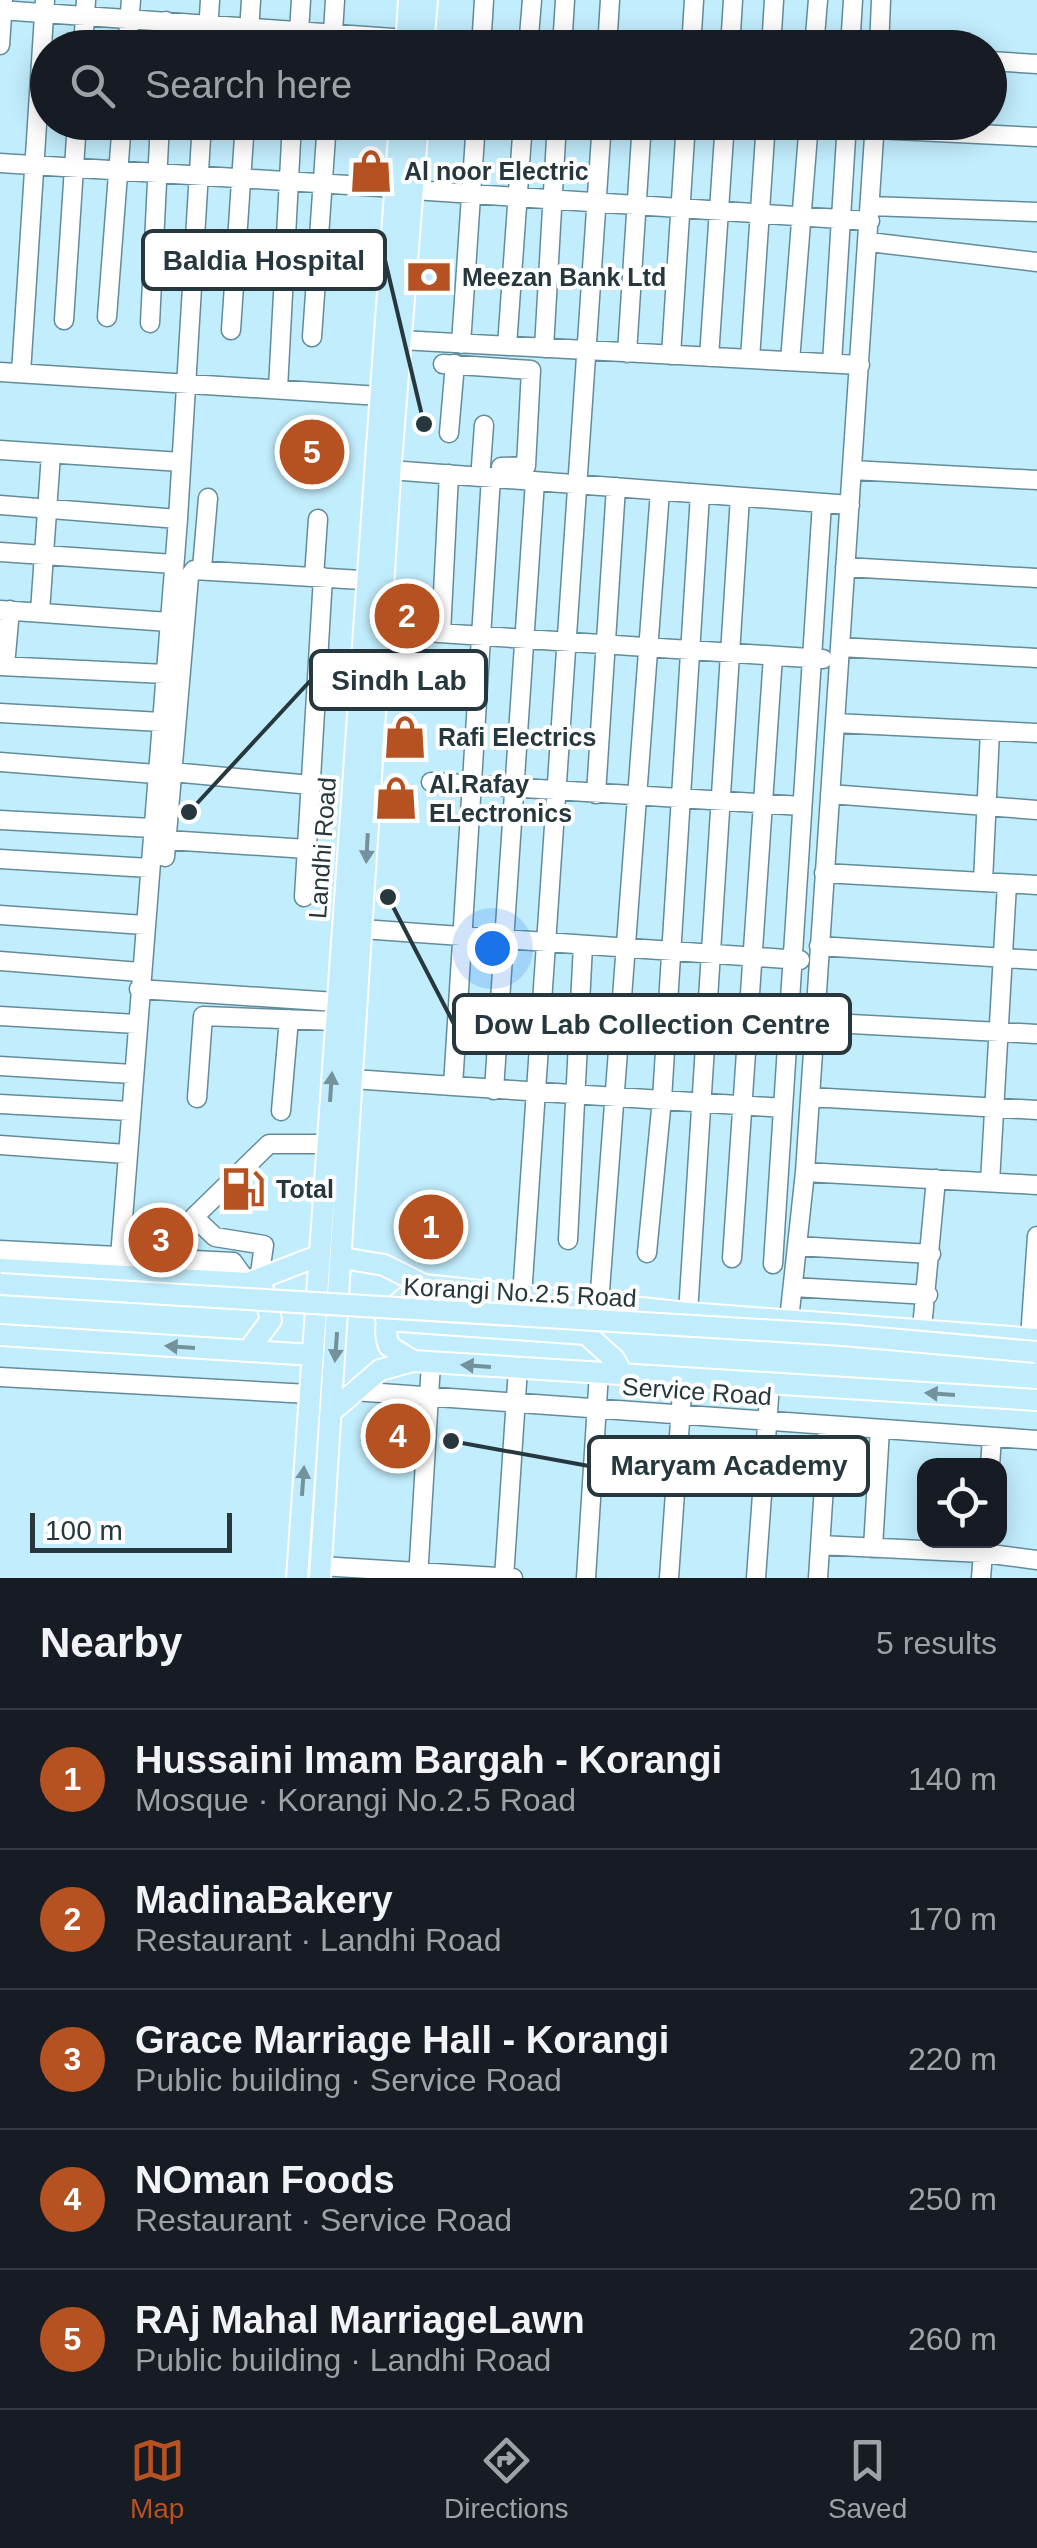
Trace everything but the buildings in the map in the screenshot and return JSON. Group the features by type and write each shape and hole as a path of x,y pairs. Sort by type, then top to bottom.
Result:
{"main road":[{"path":"409,0 413,30"},
{"path":"419,30 427,0"},
{"name":"Landhi Road","path":"297,1578 335,1012 402,340 405,189 401,140"},
{"name":"Landhi Road","path":"320,1572 343,1258 380,629 375,581 380,396 415,140"},
{"path":"0,1269 253,1281 320,1255"},
{"path":"343,1258 384,1265 424,1286 688,1313 922,1328 1035,1345"},
{"path":"248,1351 270,1320 268,1298 253,1281"},
{"name":"Korangi No.2.5 Road","path":"0,1284 1035,1345"},
{"path":"422,1362 389,1346 386,1320 396,1304 424,1286"},
{"path":"386,1320 586,1334 614,1359 623,1375"},
{"path":"0,1335 313,1355"},
{"path":"332,1412 380,1370 422,1362 1037,1400"}],"street":[{"path":"208,30 210,0"},
{"path":"249,30 251,0"},
{"path":"299,30 301,0"},
{"path":"333,30 335,0"},
{"path":"482,30 484,0"},
{"path":"530,30 532,0"},
{"path":"563,30 565,0"},
{"path":"608,30 610,0"},
{"path":"692,30 694,0"},
{"path":"731,30 733,0"},
{"path":"772,30 774,0"},
{"path":"816,30 818,0"},
{"path":"852,30 854,0"},
{"path":"880,30 881,0"},
{"path":"0,45 2,7 130,9 166,20 264,30"},
{"path":"166,20 166,30"},
{"path":"1007,62 1037,64"},
{"path":"1007,135 1037,137"},
{"path":"21,373 36,140"},
{"path":"64,320 75,140"},
{"path":"108,318 121,140"},
{"path":"150,323 159,140"},
{"path":"164,773 161,722 178,518 201,140"},
{"path":"230,330 244,140"},
{"path":"278,389 291,140"},
{"path":"312,337 326,140"},
{"path":"461,344 475,140"},
{"path":"507,346 522,140"},
{"path":"544,348 556,140"},
{"path":"522,1296 601,140"},
{"path":"627,352 641,140"},
{"path":"671,355 685,140"},
{"path":"710,357 724,140"},
{"path":"750,359 765,140"},
{"path":"790,361 808,140"},
{"path":"832,363 846,140"},
{"path":"790,1320 805,1172 874,140"},
{"path":"0,163 844,219 870,213 1037,212"},
{"path":"869,242 1037,262"},
{"path":"402,340 860,364"},
{"path":"420,468 448,474 526,466 533,374 526,368 449,364 449,432"},
{"path":"0,372 380,396"},
{"path":"453,1086 481,636 484,425"},
{"path":"0,450 180,462"},
{"path":"40,612 51,454"},
{"path":"391,466 850,506"},
{"path":"852,470 1037,480"},
{"path":"441,633 448,474"},
{"path":"494,1090 535,481"},
{"path":"596,794 616,487"},
{"path":"598,1304 660,491"},
{"path":"647,1253 662,1099 700,494"},
{"path":"688,1313 740,497"},
{"path":"202,568 208,498"},
{"path":"773,1264 822,503"},
{"path":"0,504 178,518"},
{"path":"304,897 318,520"},
{"path":"0,552 174,564"},
{"path":"846,567 1037,578"},
{"path":"120,1257 148,868 161,842 164,773 189,577 202,568 375,581"},
{"path":"165,674 3,666 5,610 169,622"},
{"path":"380,629 812,658 840,653 1037,658"},
{"path":"732,1258 773,656"},
{"path":"0,712 161,722"},
{"path":"835,723 1037,734"},
{"path":"983,882 990,731"},
{"path":"0,762 311,786"},
{"path":"431,782 802,806"},
{"path":"830,794 1037,810"},
{"path":"0,820 161,842 307,849"},
{"path":"0,859 148,868"},
{"path":"824,873 1037,886"},
{"path":"990,1182 1007,884"},
{"path":"0,915 144,925"},
{"path":"362,929 792,960 818,954 1037,960"},
{"path":"568,1240 583,945"},
{"path":"0,961 335,1012"},
{"path":"198,1098 203,1016 289,1020 335,1012"},
{"path":"0,1016 136,1024"},
{"path":"281,1110 289,1020"},
{"path":"814,1022 1037,1034"},
{"path":"0,1066 132,1074"},
{"path":"353,1080 783,1108"},
{"path":"810,1096 1037,1110"},
{"path":"0,1104 129,1110"},
{"path":"0,1250 233,1262 253,1281 264,1245 215,1237 194,1217 269,1144 327,1144"},
{"path":"0,1146 126,1154"},
{"path":"805,1172 1037,1185"},
{"path":"922,1328 936,1179"},
{"path":"1035,1345 1037,1236"},
{"path":"211,1261 215,1237"},
{"path":"797,1246 931,1254"},
{"path":"793,1287 928,1295"},
{"path":"418,1575 429,1398 422,1362"},
{"path":"504,1578 518,1368"},
{"path":"586,1578 599,1373"},
{"path":"0,1377 309,1394"},
{"path":"669,1578 683,1379"},
{"path":"756,1578 770,1384"},
{"name":"Service Road","path":"353,1390 1037,1440"},
{"path":"818,1578 828,1425"},
{"path":"872,1548 880,1429"},
{"path":"991,1458 992,1437"},
{"path":"820,1546 917,1548"},
{"path":"982,1578 984,1548"},
{"path":"988,1548 1037,1560"},
{"path":"320,1572 514,1578"}],"place":[{"name":"Al noor Electric","path":"371,171"},
{"name":"Meezan Bank Ltd","path":"429,277"},
{"name":"Baldia Hospital","path":"424,424"},
{"name":"RAj Mahal MarriageLawn","path":"312,452"},
{"name":"MadinaBakery","path":"407,616"},
{"name":"Rafi Electrics","path":"405,737"},
{"name":"Al.Rafay ELectronics","path":"396,798"},
{"name":"Sindh Lab","path":"189,812"},
{"name":"Dow Lab Collection Centre","path":"388,897"},
{"name":"Total","path":"243,1189"},
{"name":"Hussaini Imam Bargah - Korangi","path":"431,1227"},
{"name":"Grace Marriage Hall - Korangi","path":"161,1240"},
{"name":"NOman Foods","path":"398,1436"},
{"name":"Maryam Academy","path":"451,1441"}]}
